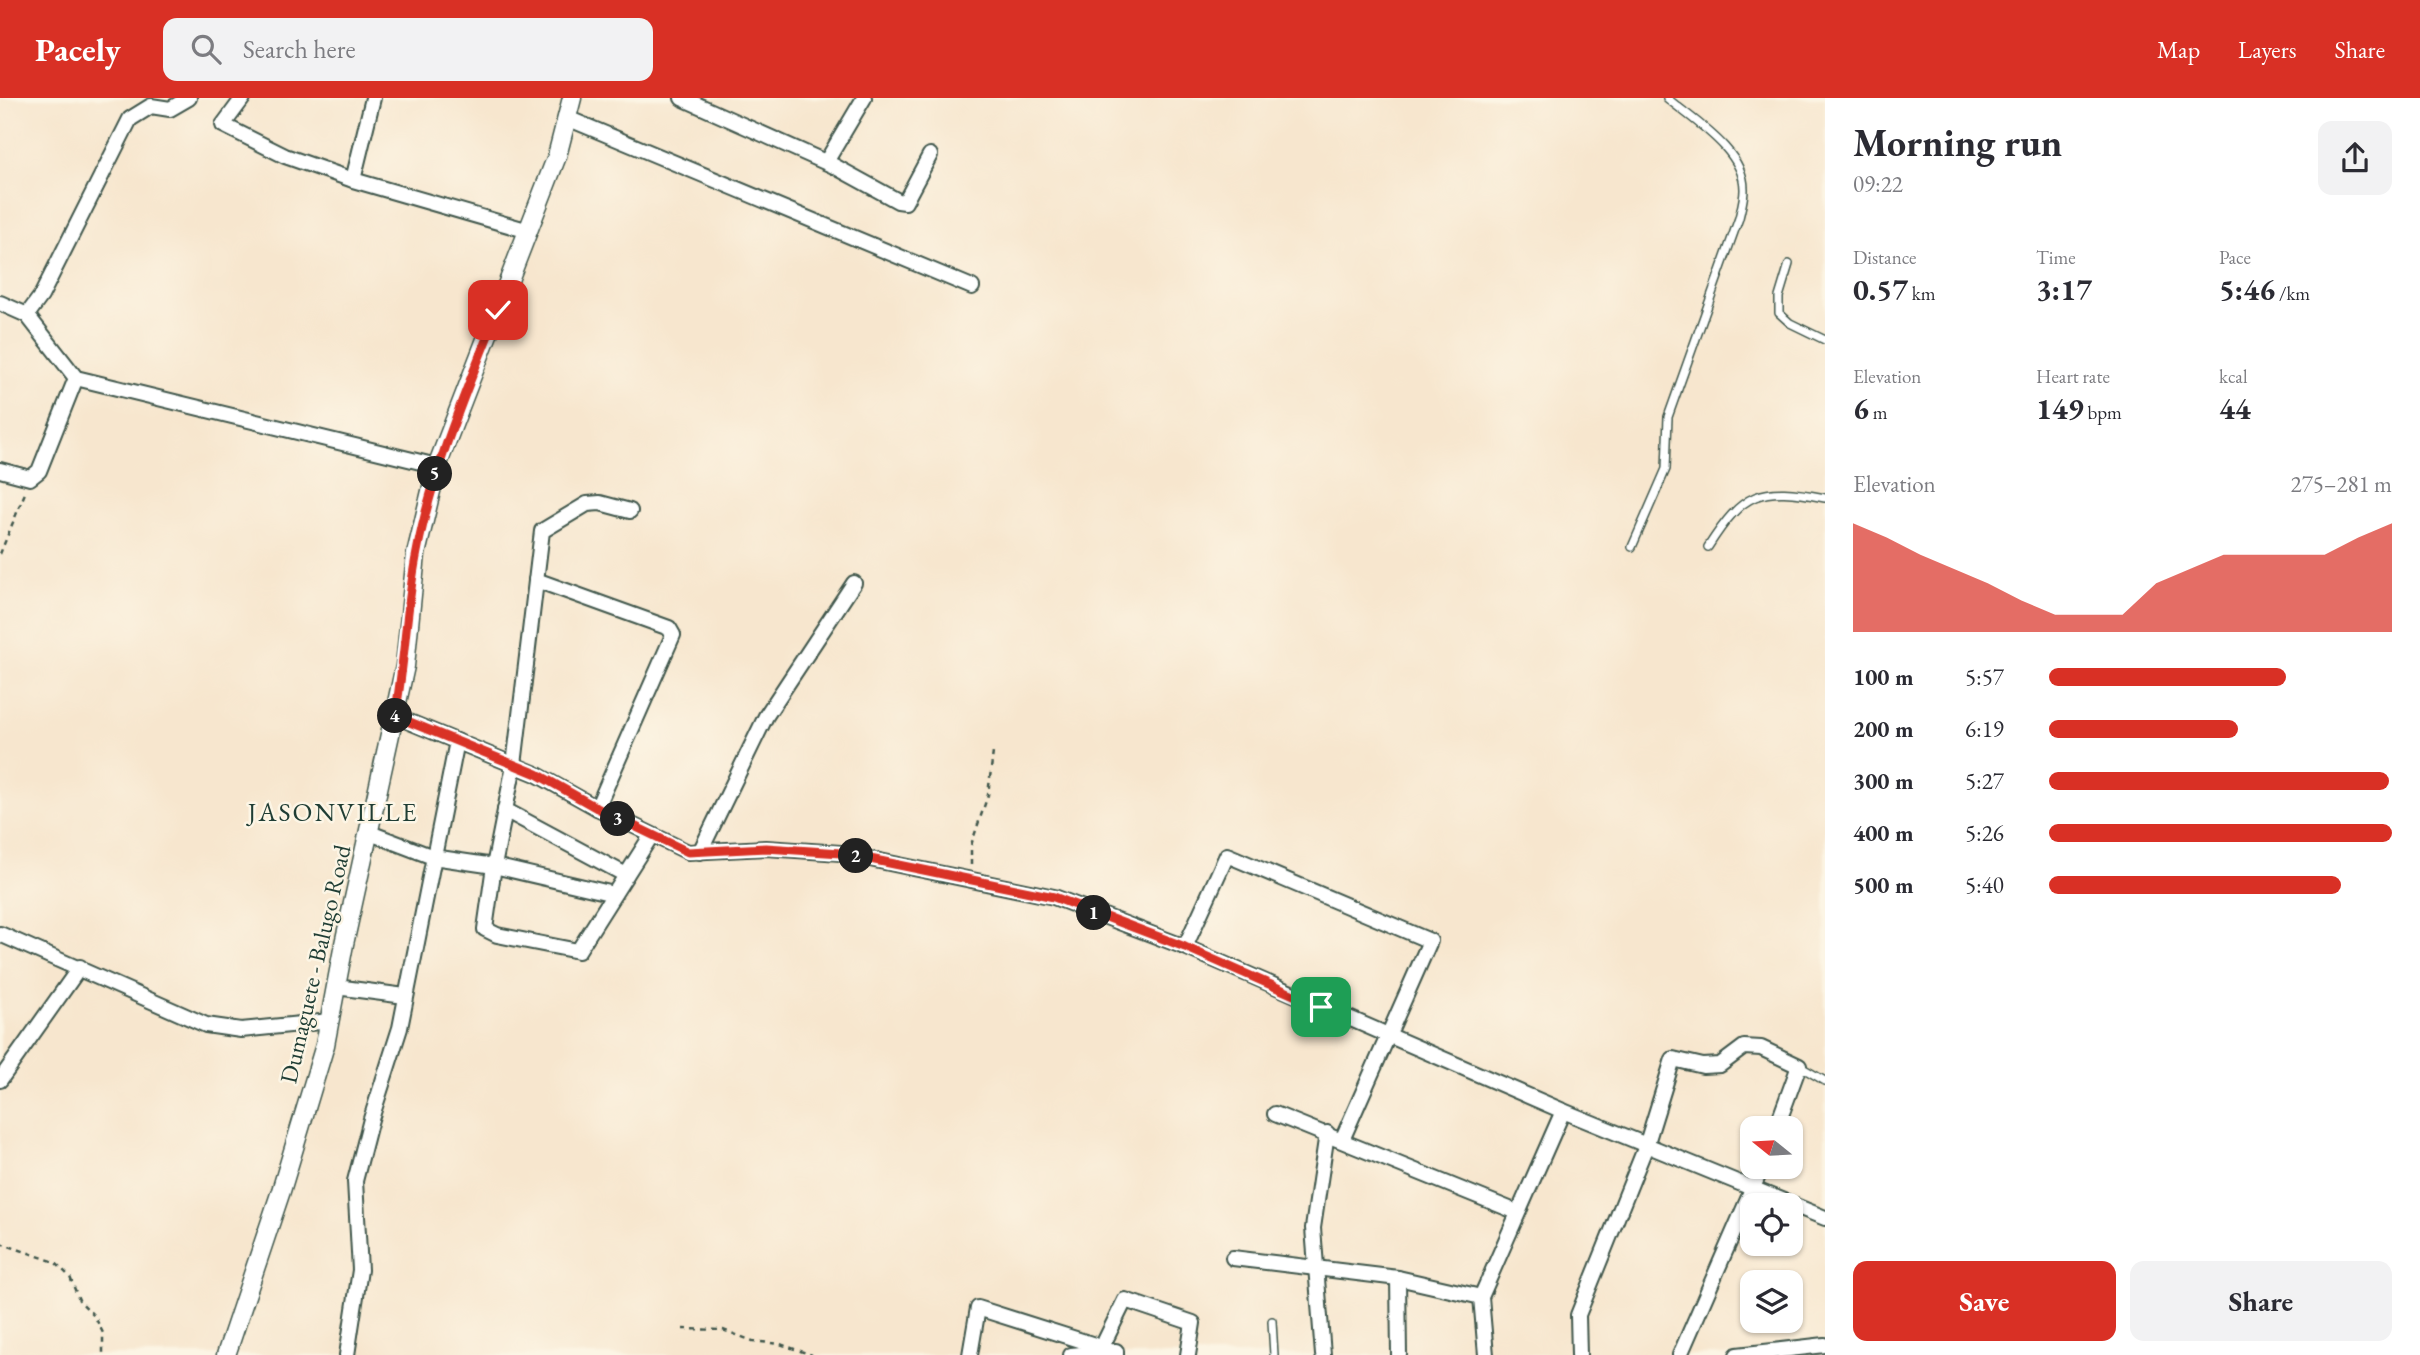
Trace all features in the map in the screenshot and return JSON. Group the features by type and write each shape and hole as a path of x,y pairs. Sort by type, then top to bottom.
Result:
{"street":[{"path":"27,315 41,296 130,119 151,106 170,108 189,98"},
{"path":"243,98 223,125 285,156 353,180 529,231"},
{"path":"353,180 373,98"},
{"name":"Dumaguete - Balugo Road","path":"226,1355 307,1107 330,1021 405,666 416,554 437,466 557,156 572,98"},
{"path":"682,98 826,162 898,201 905,202 930,155"},
{"path":"826,162 864,98"},
{"path":"567,117 972,287"},
{"path":"0,303 27,315 76,378 437,466"},
{"path":"0,470 30,478 39,471 76,378"},
{"path":"630,511 600,503 587,504 542,531 514,765 494,866 485,929 497,935 578,951 651,836"},
{"path":"536,580 668,628 673,635 597,808"},
{"path":"700,852 766,716 854,583"},
{"path":"395,716 537,774 651,836 688,852 766,848 841,853 939,876 971,879 1054,897 1185,947 1563,1111 1825,1218"},
{"path":"347,1355 360,1270 355,1181 371,1119 400,1028 457,741"},
{"path":"505,810 626,875"},
{"path":"370,833 433,857 494,866 614,894"},
{"path":"1185,947 1227,855 1430,941 1390,1037 1342,1140"},
{"path":"0,934 79,967 153,1004 206,1025 241,1030 330,1021"},
{"path":"0,1080 79,967"},
{"path":"336,987 405,996"},
{"path":"1579,1355 1578,1315 1646,1146 1673,1059 1703,1066 1720,1065 1744,1047 1761,1048 1799,1066 1781,1116"},
{"path":"1486,1355 1481,1297 1563,1111"},
{"path":"1275,1114 1517,1212"},
{"path":"1323,1355 1313,1228 1327,1133"},
{"path":"1680,1355 1757,1180"},
{"path":"1233,1258 1398,1278 1481,1297"},
{"path":"1398,1278 1399,1355"},
{"path":"1100,1350 1125,1300 1193,1323 1188,1355"},
{"path":"970,1355 978,1308 1100,1350"},
{"path":"1737,1355 1785,1352 1825,1345"},
{"path":"1071,1355 1100,1350 1116,1351 1116,1355"}],"lane":[{"path":"1632,547 1666,469 1668,417 1739,218 1744,189 1741,171 1724,147 1667,98"},
{"path":"1789,264 1779,297 1779,313 1790,323 1825,340"},
{"path":"1708,547 1729,515 1749,498 1783,491 1825,498"},
{"path":"1799,1066 1825,1081"},
{"path":"1272,1321 1275,1355"}],"path":[{"path":"0,554 15,523 30,478"},
{"path":"971,879 971,845 988,795 993,752"},
{"path":"0,1243 55,1262 70,1277 79,1300 94,1317 103,1333 103,1355"},
{"path":"683,1329 723,1330 753,1341 780,1344 812,1355"}],"district":[{"name":"JASONVILLE","path":"333,812"}],"route":[{"path":"498,310 437,466 416,554 405,666 395,716 537,774 651,836 688,852 766,848 841,853 939,876 971,879 1054,897 1185,947 1321,1007"}]}
